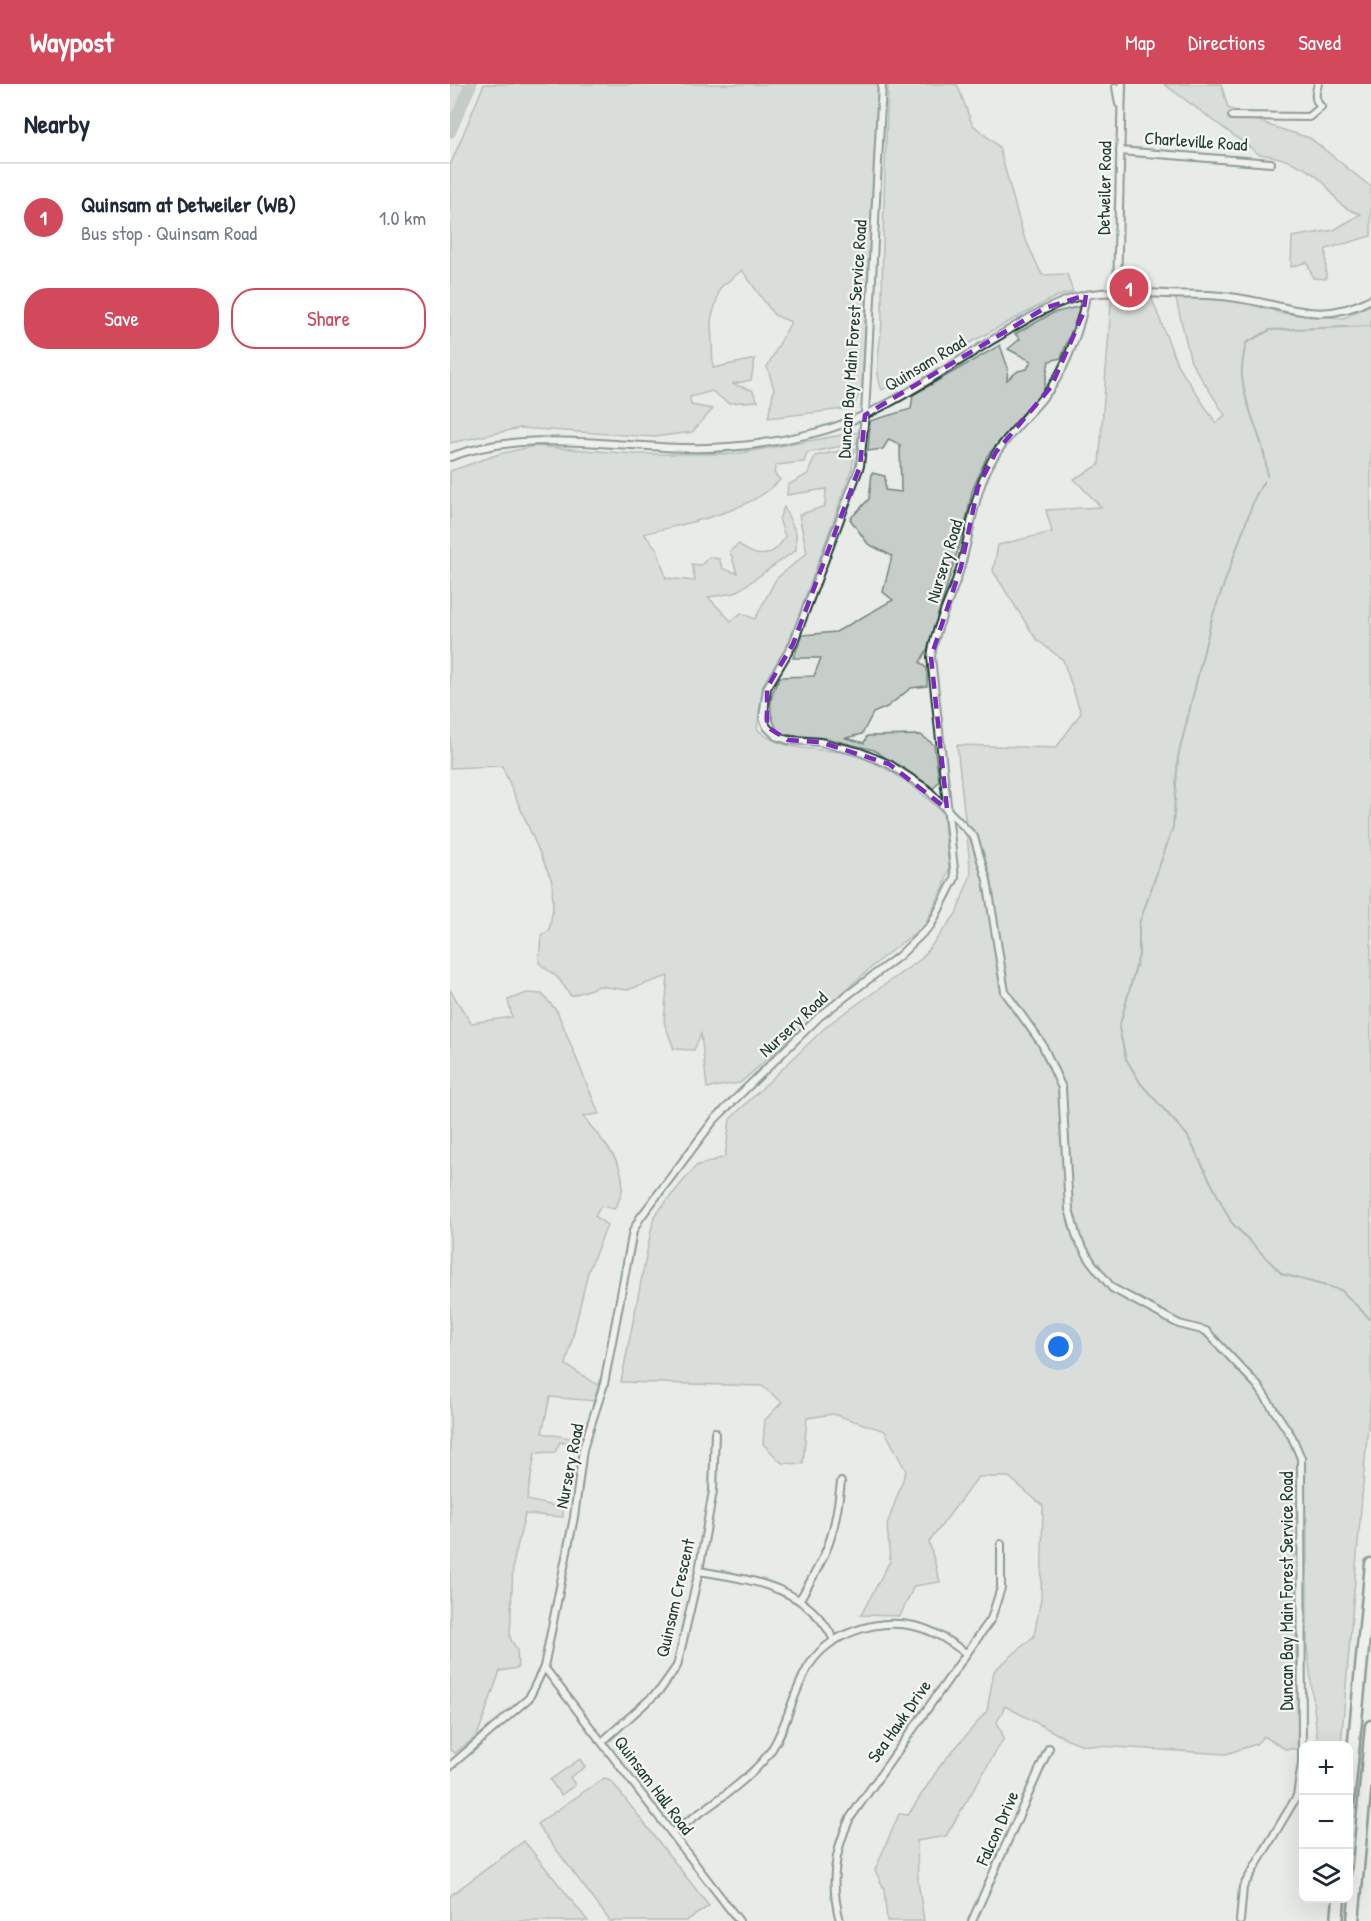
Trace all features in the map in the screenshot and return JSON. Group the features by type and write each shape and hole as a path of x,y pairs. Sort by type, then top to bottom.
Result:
{"highway":[{"path":"1349,1795 1371,1564"},
{"path":"1353,1921 1371,1726"},
{"path":"1337,1921 1339,1903"}],"street":[{"name":"Duncan Bay Main Forest Service Road","path":"882,84 865,415 860,466 794,644 767,688 764,718 767,727 776,736 820,742 860,752 889,764 927,789 974,837 987,880 1005,992 1042,1044 1062,1088 1069,1209 1077,1238 1092,1263 1112,1288 1179,1324 1206,1331 1258,1386 1292,1437 1300,1458 1302,1763 1297,1796 1243,1887 1240,1921"},
{"path":"1232,116 1309,117 1322,107 1317,103 1315,94 1318,84"},
{"name":"Detweiler Road","path":"1117,292 1121,113 1119,86"},
{"name":"Charleville Road","path":"1120,151 1271,162"},
{"name":"Quinsam Road","path":"450,457 499,443 528,440 686,448 723,447 810,434 865,415 903,395 1045,308 1086,295 1117,292 1231,297 1318,313 1351,310 1371,299"},
{"name":"Nursery Road","path":"450,1766 529,1698 544,1667 574,1517 583,1449 604,1384 633,1231 640,1218 714,1120 820,1016 899,956 931,925 955,878 931,657 933,641 961,567 975,510 978,487 996,452 1051,387 1083,314 1086,295"},
{"name":"Quinsam Crescent","path":"603,1741 660,1690 677,1666 699,1571 712,1491 715,1432"},
{"path":"800,1599 825,1557 836,1525 841,1482"},
{"name":"Sea Hawk Drive","path":"840,1921 835,1901 834,1871 841,1838 850,1818 991,1619 1001,1588 1000,1544"},
{"path":"699,1571 758,1581 800,1599 819,1617 834,1640"},
{"path":"672,1833 751,1773 770,1752 808,1666 834,1640 857,1630 890,1624 906,1625 941,1636 966,1653"},
{"name":"Quinsam Hall Road","path":"544,1667 740,1921"},
{"name":"Falcon Drive","path":"972,1921 1049,1748"}],"highlighted area":[{"path":"1086,295 1083,314 1051,387 996,452 978,487 961,567 931,657 947,809 889,764 820,742 788,740 767,727 767,688 793,644 860,466 865,415 1045,308"}],"shaded area":[{"path":"450,84 471,84 450,132"},
{"path":"484,84 878,84 862,387 853,408 768,418 774,389 767,367 791,322 774,315 742,270 720,288 711,320 713,368 755,359 751,380 732,384 752,390 758,401 728,403 712,391 690,397 691,405 713,409 692,432 654,437 520,428 450,443 450,166"},
{"path":"888,84 957,84 972,124 999,147 1023,234 1042,275 1067,274 1073,292 1055,297 882,390 878,364 882,327"},
{"path":"1164,84 1221,84 1228,108 1274,127 1310,138 1371,187 1371,236 1326,249 1326,279 1313,278 1307,262 1291,267 1292,237 1334,230 1361,214 1342,205 1317,176 1284,160 1259,154"},
{"path":"1112,291 1150,294 1178,366 1216,423 1225,415 1191,362 1175,295 1237,295 1280,313 1344,318 1371,304 1371,1389 1341,1741 1318,1741 1307,1645 1307,1518 1293,1519 1299,1749 1285,1749 1264,1736 1256,1744 1226,1754 1083,1745 1005,1706 997,1722 1004,1738 946,1836 917,1841 918,1881 924,1921 887,1921 884,1889 875,1870 899,1814 908,1815 940,1766 987,1711 994,1671 1034,1636 1041,1599 1043,1506 1009,1477 978,1477 929,1542 940,1582 914,1586 900,1616 861,1615 890,1561 887,1525 906,1471 885,1431 833,1414 807,1418 803,1464 782,1463 763,1444 765,1420 782,1402 762,1386 621,1382 654,1216 696,1166 725,1157 730,1119 829,1024 921,959 956,914 971,874 957,745 1056,748 1081,713 1063,660 1036,639 993,571 998,545 1052,532 1046,510 1101,507 1074,479 1099,465"},
{"path":"1081,306 1061,358 1049,361 1044,389 987,456 972,491 965,526 929,646 920,662 927,669 927,686 911,688 887,707 873,713 862,734 846,738 864,743 867,736 921,735 934,745 939,781 933,789 874,750 825,738 780,734 771,713 771,699 776,684 780,677 814,676 821,658 793,658 803,635 836,632 893,600 883,592 892,556 868,544 850,519 869,499 872,473 885,476 885,490 901,492 900,445 889,439 883,449 868,451 870,421 911,409 913,395 1000,345 1008,368 1007,380 1018,371 1027,369 1031,361 1008,349 1020,339 1015,334 1053,313"},
{"path":"859,432 857,443 807,453 804,462 776,465 774,473 780,480 751,501 698,521 644,534 657,549 666,578 695,581 692,564 701,565 709,557 719,559 723,569 737,573 730,551 739,544 752,553 758,554 765,554 776,549 785,536 779,519 784,507 796,533 796,550 735,593 708,597 731,621 741,613 755,619 776,579 807,553 799,515 825,506 826,489 787,495 788,485 808,474 815,456 855,448 852,468 788,645 763,685 757,729 768,738 794,747 850,754 863,758 906,781 943,813 949,869 944,886 925,925 882,958 740,1083 707,1088 701,1034 694,1050 674,1049 664,1022 668,976 627,990 599,986 571,996 558,978 539,963 541,935 549,931 553,908 552,881 502,766 450,768 450,471 499,454 535,446 634,454 735,454"},
{"path":"450,990 471,1023 512,1017 508,1000 527,993 542,994 557,1011 599,1114 583,1116 616,1160 623,1183 621,1196 614,1209 601,1206 595,1216 607,1225 588,1272 566,1365 601,1387 595,1401 550,1397 542,1433 582,1440 579,1452 571,1452 570,1444 560,1442 555,1452 535,1453 527,1500 563,1508 563,1517 525,1514 513,1564 510,1638 517,1650 518,1668 500,1671 477,1736 455,1753 450,1750"},
{"path":"580,1759 585,1767 570,1777 575,1785 561,1795 550,1780"},
{"path":"604,1778 612,1782 709,1906 686,1921 610,1921 537,1824"},
{"path":"524,1841 588,1921 450,1921 450,1896"}],"waterway":[{"path":"450,132 471,84"},
{"path":"1267,476 1263,451 1244,389 1242,368 1246,343 1270,330 1371,326"},
{"path":"1264,481 1255,497 1212,618 1178,757 1173,827 1139,924 1139,955 1119,1028 1126,1059 1141,1084 1187,1135 1231,1222 1282,1274 1341,1290 1371,1320"}],"place":[{"name":"Quinsam at Detweiler (WB)","path":"1129,288"}]}
